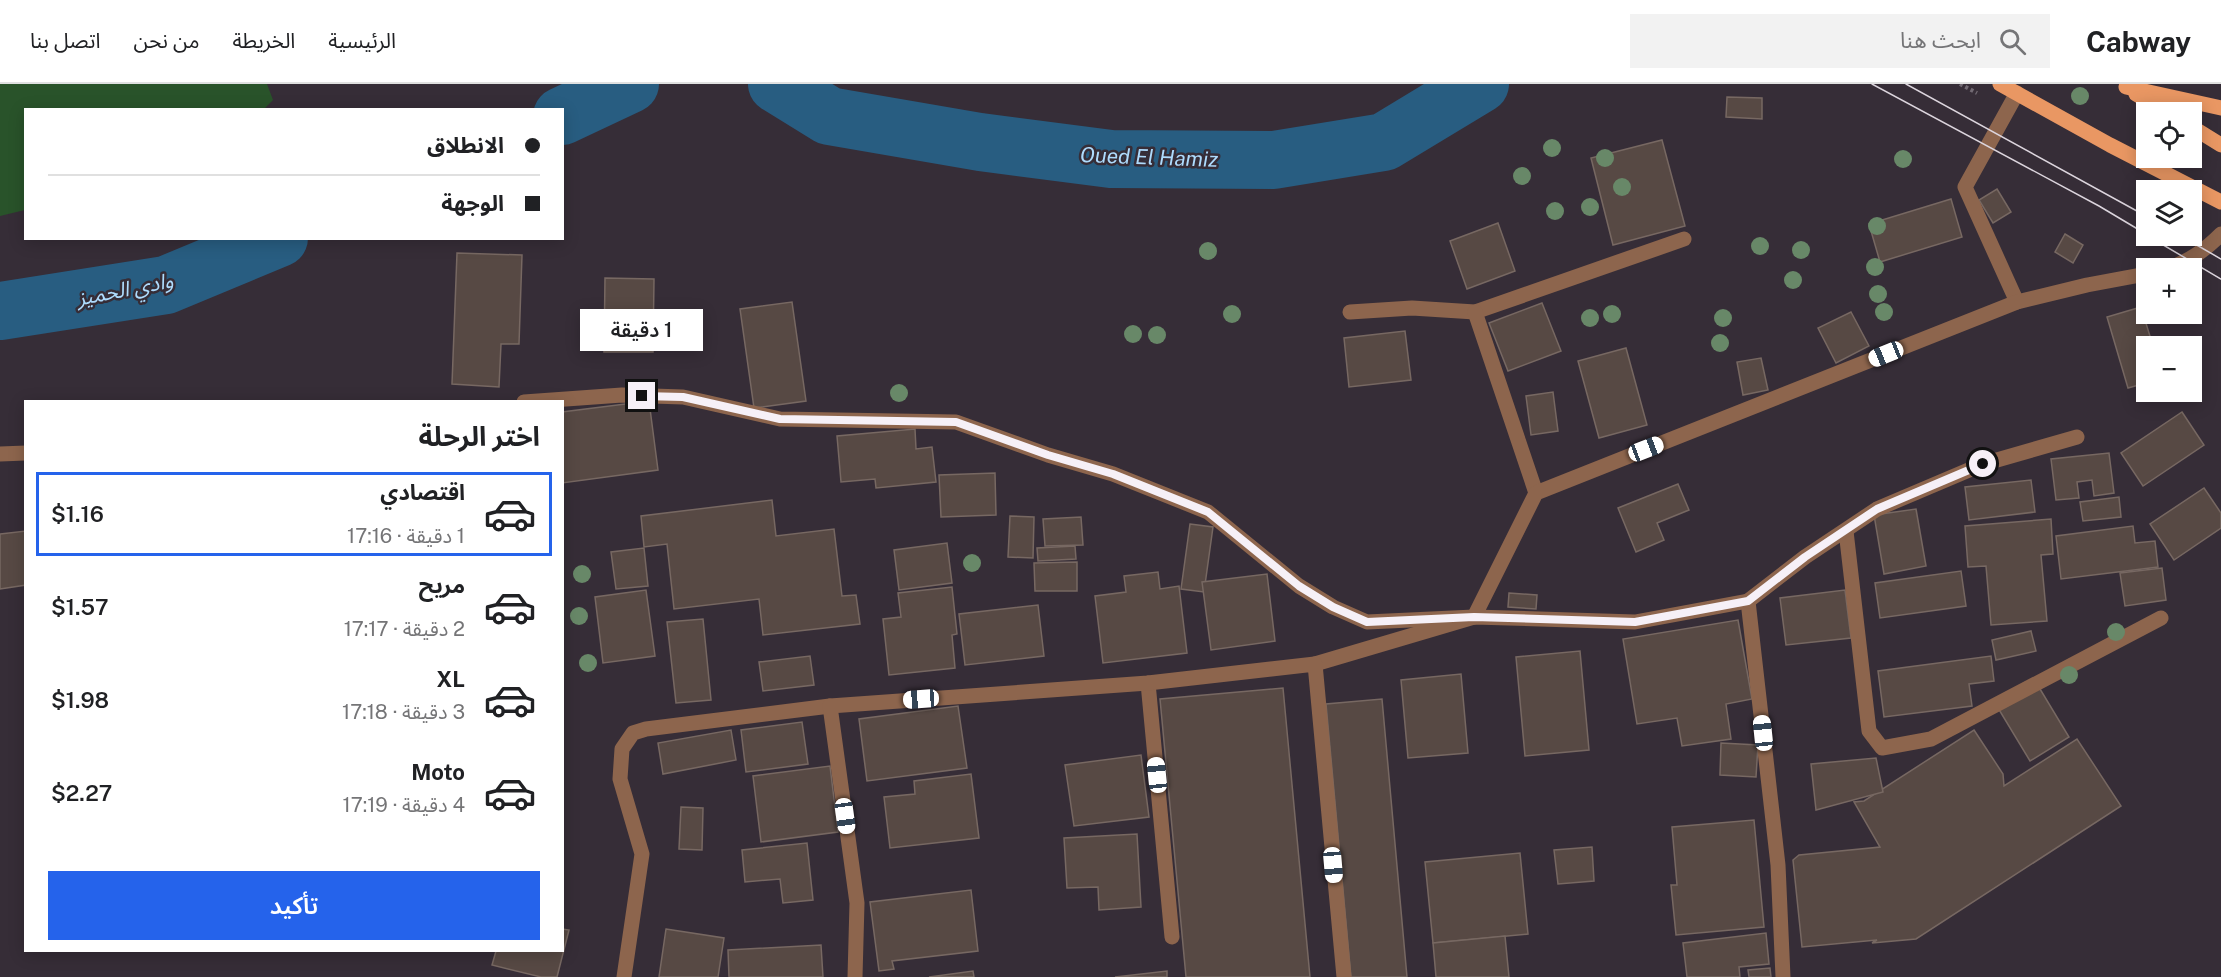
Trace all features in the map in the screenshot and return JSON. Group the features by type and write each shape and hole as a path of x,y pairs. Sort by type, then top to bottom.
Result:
{"main road":[{"path":"2000,84 2110,145 2221,202"},
{"path":"2123,86 2221,108"},
{"path":"2123,86 2150,102"},
{"path":"2123,86 2154,102"},
{"path":"2202,127 2221,137"},
{"path":"2202,133 2221,145"},
{"path":"2110,145 2221,195"}],"street":[{"path":"2017,93 1965,187 2018,302"},
{"path":"2194,258 2206,250 2221,234"},
{"path":"1350,312 1412,308 1475,312 1684,239"},
{"path":"624,977 642,854 620,779 622,749 633,733 646,729 830,706 1148,683 1315,664 1474,617 1536,493 2018,302 2136,276"},
{"path":"1475,312 1536,493"},
{"path":"552,400 622,395 683,397 780,419 956,422 1048,455 1113,474 1208,512 1299,586 1333,607 1367,622 1474,617 1635,622 1748,601 1805,557 1877,509 1983,464 2077,437"},
{"path":"0,454 24,453"},
{"path":"1846,531 1869,731 1882,748 1931,739 2162,618"},
{"path":"1748,601 1778,865 1784,977"},
{"path":"1315,664 1344,977"},
{"path":"1148,683 1172,937"},
{"path":"830,706 857,903 855,977"}],"green space":[{"path":"0,84 267,84 273,100 265,108 24,108 24,210 0,216"}],"building":[{"path":"1727,97 1762,98 1762,119 1726,117"},
{"path":"1662,140 1685,226 1613,245 1591,158"},
{"path":"1997,189 2011,212 1993,223 1979,200"},
{"path":"1951,199 1962,237 1880,262 1869,224"},
{"path":"1498,223 1515,271 1467,289 1450,241"},
{"path":"2065,234 2083,245 2073,263 2055,252"},
{"path":"457,253 522,255 519,344 501,344 499,387 452,384"},
{"path":"605,278 654,279 653,352 604,352"},
{"path":"792,302 806,401 754,408 740,309"},
{"path":"1542,303 1561,351 1508,371 1489,323"},
{"path":"2136,308 2136,324 2146,324 2150,336 2136,336 2136,386 2128,388 2107,317"},
{"path":"1851,312 1869,346 1836,363 1818,328"},
{"path":"1405,331 1411,380 1349,387 1344,338"},
{"path":"1626,348 1647,425 1599,438 1578,361"},
{"path":"1761,358 1768,390 1743,395 1737,362"},
{"path":"1553,392 1558,431 1531,435 1526,396"},
{"path":"649,401 658,470 564,483 564,412"},
{"path":"2182,412 2204,445 2143,486 2121,453"},
{"path":"915,429 916,449 932,447 936,482 876,488 875,479 841,482 837,436"},
{"path":"2109,453 2114,493 2094,496 2092,480 2077,482 2079,498 2056,500 2051,459"},
{"path":"995,473 996,515 941,517 939,475"},
{"path":"2031,480 2035,512 1969,520 1965,487"},
{"path":"1678,484 1689,510 1657,523 1664,540 1636,552 1618,508"},
{"path":"2204,488 2221,513 2221,528 2174,560 2150,524"},
{"path":"2119,497 2121,517 2083,521 2080,502"},
{"path":"772,500 776,536 834,529 842,596 856,595 860,624 763,635 759,599 674,609 667,544 644,547 641,516"},
{"path":"1916,509 1926,566 1884,574 1874,515"},
{"path":"1010,516 1034,517 1033,558 1008,557"},
{"path":"1081,517 1083,545 1045,546 1043,519"},
{"path":"2051,519 2053,554 2041,555 2047,621 1991,625 1986,566 1968,567 1965,526"},
{"path":"1190,524 1213,527 1204,592 1181,589"},
{"path":"2133,526 2135,543 2155,541 2158,567 2061,579 2056,536"},
{"path":"24,531 24,585 0,589 0,534"},
{"path":"947,543 952,583 899,590 894,550"},
{"path":"1075,546 1076,559 1038,561 1037,548"},
{"path":"644,548 648,586 616,589 611,552"},
{"path":"1077,562 1077,591 1035,591 1034,563"},
{"path":"2162,568 2166,600 2125,606 2120,573"},
{"path":"1961,571 1966,606 1880,618 1875,583"},
{"path":"1158,572 1160,589 1179,586 1187,653 1103,663 1095,596 1126,592 1124,576"},
{"path":"1267,574 1275,641 1211,650 1202,582"},
{"path":"952,587 957,634 952,635 955,668 889,675 883,619 901,617 898,593"},
{"path":"646,590 655,656 603,663 595,597"},
{"path":"1845,590 1851,638 1786,645 1780,598"},
{"path":"1509,593 1537,595 1536,609 1508,607"},
{"path":"1038,605 1044,656 965,665 959,614"},
{"path":"703,619 711,700 676,703 667,622"},
{"path":"1738,620 1752,699 1726,704 1731,739 1682,746 1677,718 1637,724 1623,639"},
{"path":"2031,631 2036,651 1996,660 1992,640"},
{"path":"1580,651 1589,750 1525,756 1516,657"},
{"path":"810,656 814,685 763,691 759,662"},
{"path":"1991,656 1994,681 1969,684 1972,706 1884,717 1878,671"},
{"path":"1461,674 1468,753 1408,758 1401,680"},
{"path":"2037,684 2069,737 2030,761 1998,708"},
{"path":"1283,688 1310,977 1186,977 1160,699"},
{"path":"1382,699 1407,977 1351,977 1326,704"},
{"path":"958,706 967,768 867,781 859,719"},
{"path":"802,722 808,764 746,772 741,730"},
{"path":"731,730 736,760 663,774 658,743"},
{"path":"1974,730 2003,774 2004,786 2077,739 2121,806 1916,939 1802,947 1793,860 1799,855 1880,847 1854,802 1864,801"},
{"path":"1721,743 1758,745 1756,777 1720,775"},
{"path":"1141,755 1149,817 1074,826 1065,765"},
{"path":"1876,758 1883,792 1816,810 1811,764"},
{"path":"830,766 838,832 761,842 753,776"},
{"path":"971,774 979,838 890,848 884,797 915,794 914,781"},
{"path":"681,807 703,808 702,850 679,849"},
{"path":"1754,820 1764,927 1676,935 1671,885 1677,885 1672,827"},
{"path":"1137,834 1141,907 1099,910 1098,887 1067,888 1064,838"},
{"path":"807,843 813,900 783,903 780,879 745,882 742,850"},
{"path":"1592,847 1594,881 1558,884 1554,850"},
{"path":"1520,853 1528,934 1433,943 1425,862"},
{"path":"971,890 978,951 892,961 894,969 879,971 870,902"},
{"path":"564,929 569,930 564,950"},
{"path":"666,929 724,938 718,977 659,977"},
{"path":"1766,933 1769,964 1739,967 1740,977 1687,977 1683,943"},
{"path":"1505,936 1509,977 1436,977 1433,943"},
{"path":"821,945 823,977 729,977 728,950"},
{"path":"496,952 563,952 557,977 541,977 492,965"},
{"path":"1770,968 1771,977 1749,977 1748,970"},
{"path":"973,971 974,977 929,977"},
{"path":"1167,971 1167,977 1115,977"}],"waterway":[{"name":"وادي الحميز","path":"564,115 630,84"},
{"name":"Oued El Hamiz","path":"777,84 829,116 980,142 1111,159 1274,160 1384,142 1480,84"},
{"name":"وادي الحميز","path":"0,311 166,285 274,240"}],"tram line":[{"path":"1872,84 2136,228"},
{"path":"1906,84 2136,210"},
{"path":"2165,246 2221,279"},
{"path":"2198,246 2221,259"}],"route":[{"path":"642,396 683,397 780,419 956,422 1048,455 1113,474 1208,512 1299,586 1333,607 1367,622 1474,617 1635,622 1748,601 1805,557 1877,509 1983,464"}]}
